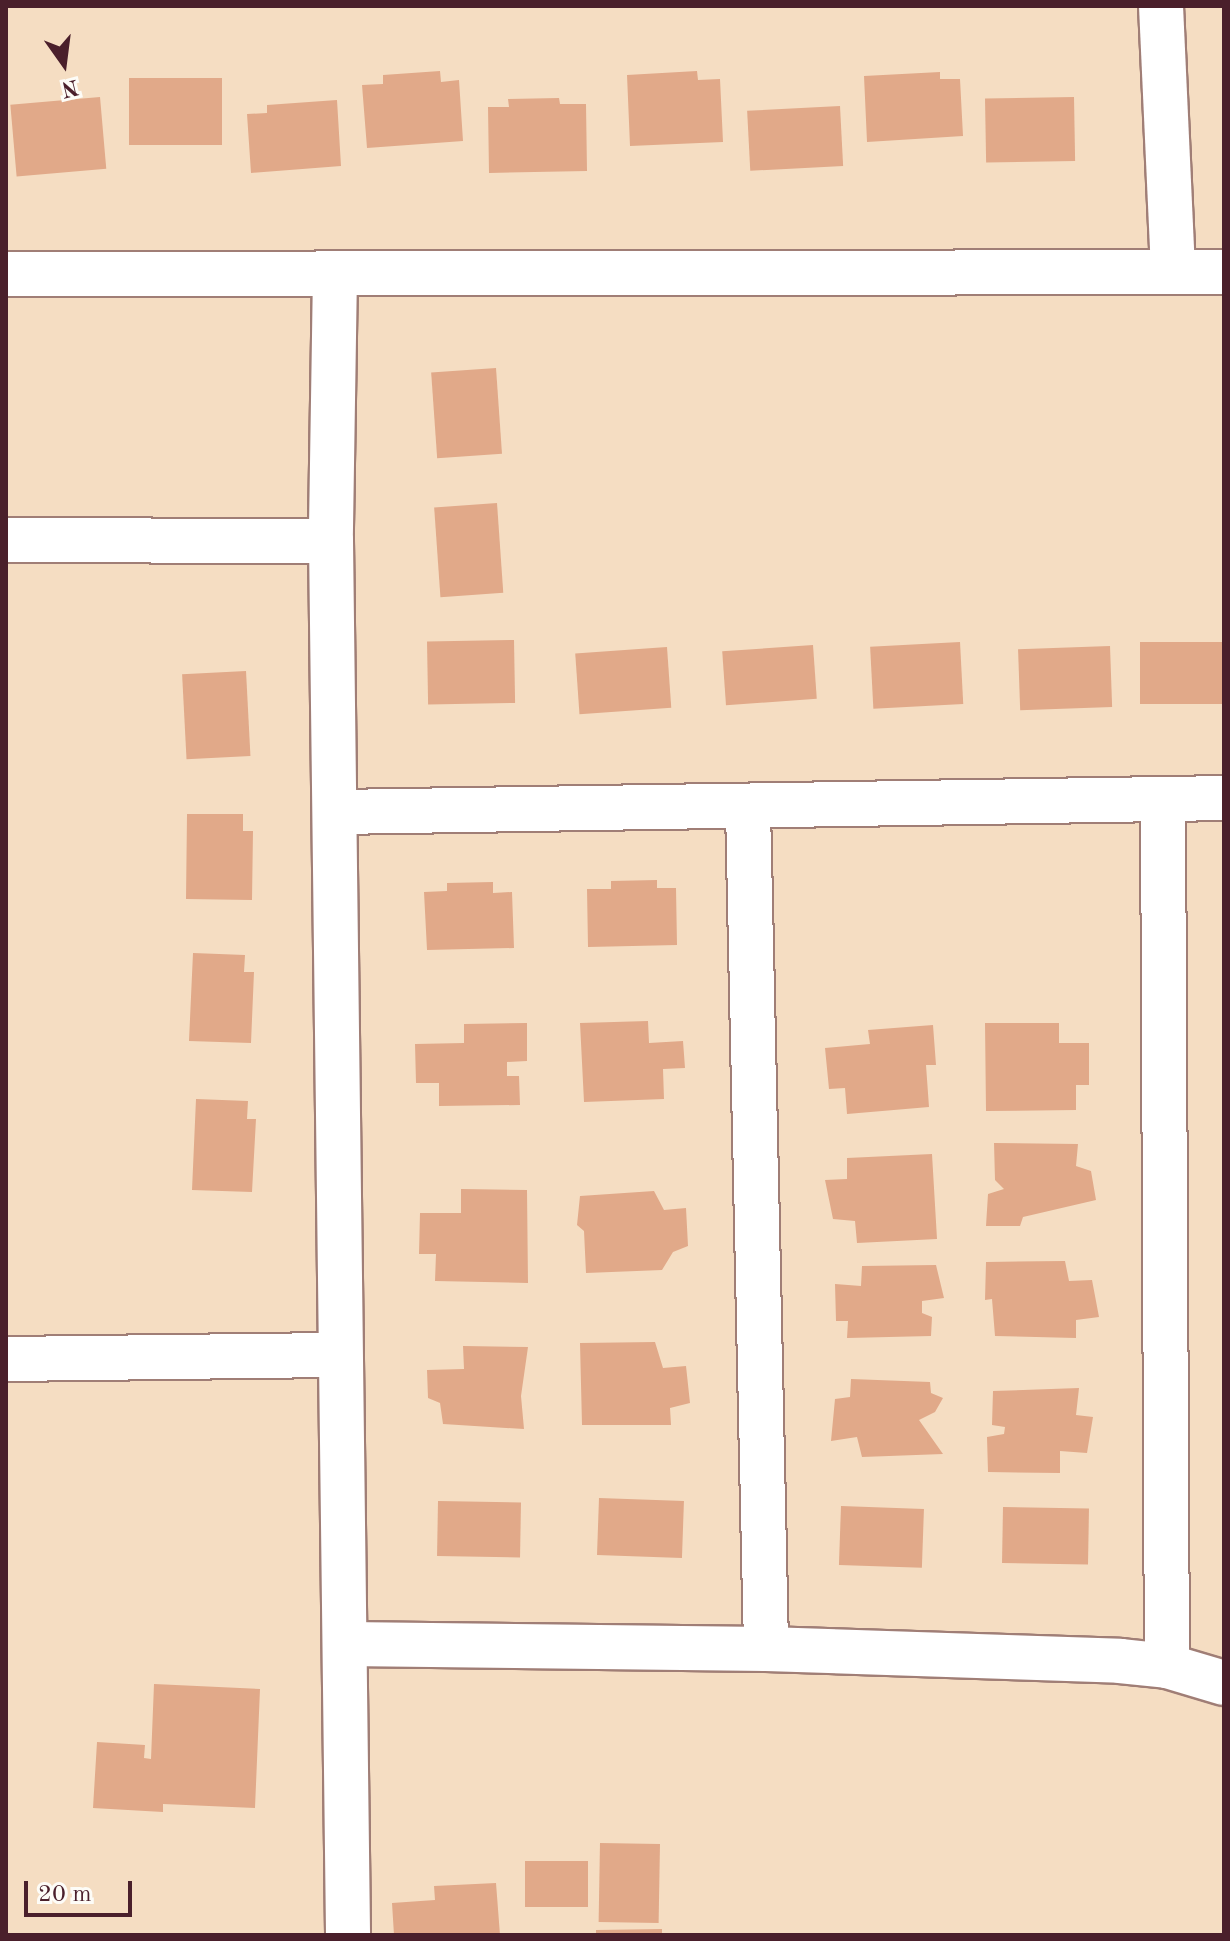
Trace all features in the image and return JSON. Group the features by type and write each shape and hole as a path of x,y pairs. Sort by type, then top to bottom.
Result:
{"street":[{"path":"1161,6 1173,271"},
{"path":"6,274 1224,272"},
{"path":"335,273 331,541 337,812 348,1935"},
{"path":"6,540 331,541"},
{"path":"337,812 748,808 1224,798"},
{"path":"1163,800 1167,1666"},
{"path":"748,808 766,1649"},
{"path":"6,1359 340,1355"},
{"path":"347,1644 766,1649 1167,1666 1224,1683"}],"building":[{"path":"440,71 441,82 459,80 463,141 367,148 362,85 383,84 383,75"},
{"path":"697,71 698,80 720,79 723,142 630,146 627,75"},
{"path":"940,72 940,79 960,79 963,136 867,142 864,76"},
{"path":"129,78 222,78 222,145 129,145"},
{"path":"100,97 106,169 17,177 10,105"},
{"path":"1074,97 1075,161 986,163 985,99"},
{"path":"559,98 560,104 586,104 587,171 489,173 488,107 509,107 508,99"},
{"path":"337,100 341,166 251,173 247,114 267,113 267,105"},
{"path":"840,106 843,166 750,171 747,111"},
{"path":"496,368 502,454 437,458 431,373"},
{"path":"497,503 503,593 440,597 434,507"},
{"path":"514,640 515,703 428,705 427,642"},
{"path":"960,642 963,704 873,709 870,647"},
{"path":"1140,642 1224,642 1224,704 1140,704"},
{"path":"813,645 817,699 726,705 722,651"},
{"path":"1110,646 1112,707 1020,710 1018,649"},
{"path":"667,647 671,708 579,714 575,653"},
{"path":"246,671 250,756 187,759 182,674"},
{"path":"187,814 243,814 243,831 253,831 252,900 186,899"},
{"path":"657,880 657,888 676,888 677,945 588,947 587,889 611,889 611,881"},
{"path":"493,882 493,893 512,892 514,948 427,950 424,892 447,891 447,883"},
{"path":"193,953 245,955 244,972 254,972 251,1043 189,1041"},
{"path":"648,1021 649,1043 683,1041 685,1068 663,1069 664,1099 584,1102 580,1023"},
{"path":"527,1023 527,1061 507,1062 507,1076 519,1076 520,1105 439,1106 439,1083 416,1083 415,1044 464,1043 464,1024"},
{"path":"985,1023 1059,1023 1059,1043 1089,1043 1089,1085 1076,1085 1076,1110 986,1111"},
{"path":"933,1025 936,1065 926,1065 929,1107 847,1114 845,1088 829,1089 825,1048 870,1044 868,1030"},
{"path":"196,1099 248,1101 247,1119 256,1119 252,1192 192,1190"},
{"path":"994,1143 1078,1144 1076,1166 1091,1171 1096,1200 1023,1217 1020,1226 986,1226 988,1194 1004,1189 995,1180"},
{"path":"932,1154 937,1239 857,1243 855,1221 833,1219 825,1180 847,1179 847,1158"},
{"path":"461,1189 527,1190 528,1283 435,1281 436,1254 419,1254 420,1213 461,1213"},
{"path":"654,1191 664,1210 686,1208 688,1246 673,1252 662,1270 586,1273 584,1231 577,1225 580,1196"},
{"path":"1065,1261 1069,1281 1092,1280 1099,1317 1076,1320 1076,1338 995,1336 992,1299 985,1300 986,1262"},
{"path":"936,1265 944,1298 922,1301 922,1313 932,1317 931,1336 847,1338 848,1321 836,1321 835,1284 861,1286 862,1266"},
{"path":"655,1342 663,1368 686,1366 690,1403 670,1408 671,1425 582,1425 580,1343"},
{"path":"463,1346 528,1347 521,1396 524,1429 443,1424 440,1403 428,1398 427,1370 464,1369"},
{"path":"851,1379 930,1382 931,1393 943,1398 935,1412 919,1420 943,1454 862,1457 857,1437 831,1441 835,1399 850,1397"},
{"path":"1079,1388 1076,1415 1093,1417 1087,1453 1060,1451 1060,1473 988,1472 987,1437 1004,1434 1005,1427 992,1425 993,1391"},
{"path":"599,1498 684,1501 682,1558 597,1555"},
{"path":"438,1501 521,1502 520,1557 437,1556"},
{"path":"841,1506 924,1509 922,1568 839,1565"},
{"path":"1003,1507 1089,1509 1088,1564 1002,1563"},
{"path":"154,1684 260,1689 255,1808 163,1804 163,1812 93,1808 97,1742 145,1745 144,1758 151,1759"},
{"path":"600,1843 660,1844 659,1923 599,1922"},
{"path":"525,1861 588,1861 588,1907 525,1907"},
{"path":"496,1883 500,1935 394,1935 392,1903 435,1900 434,1886"},
{"path":"662,1929 662,1935 596,1935 596,1930"}]}
